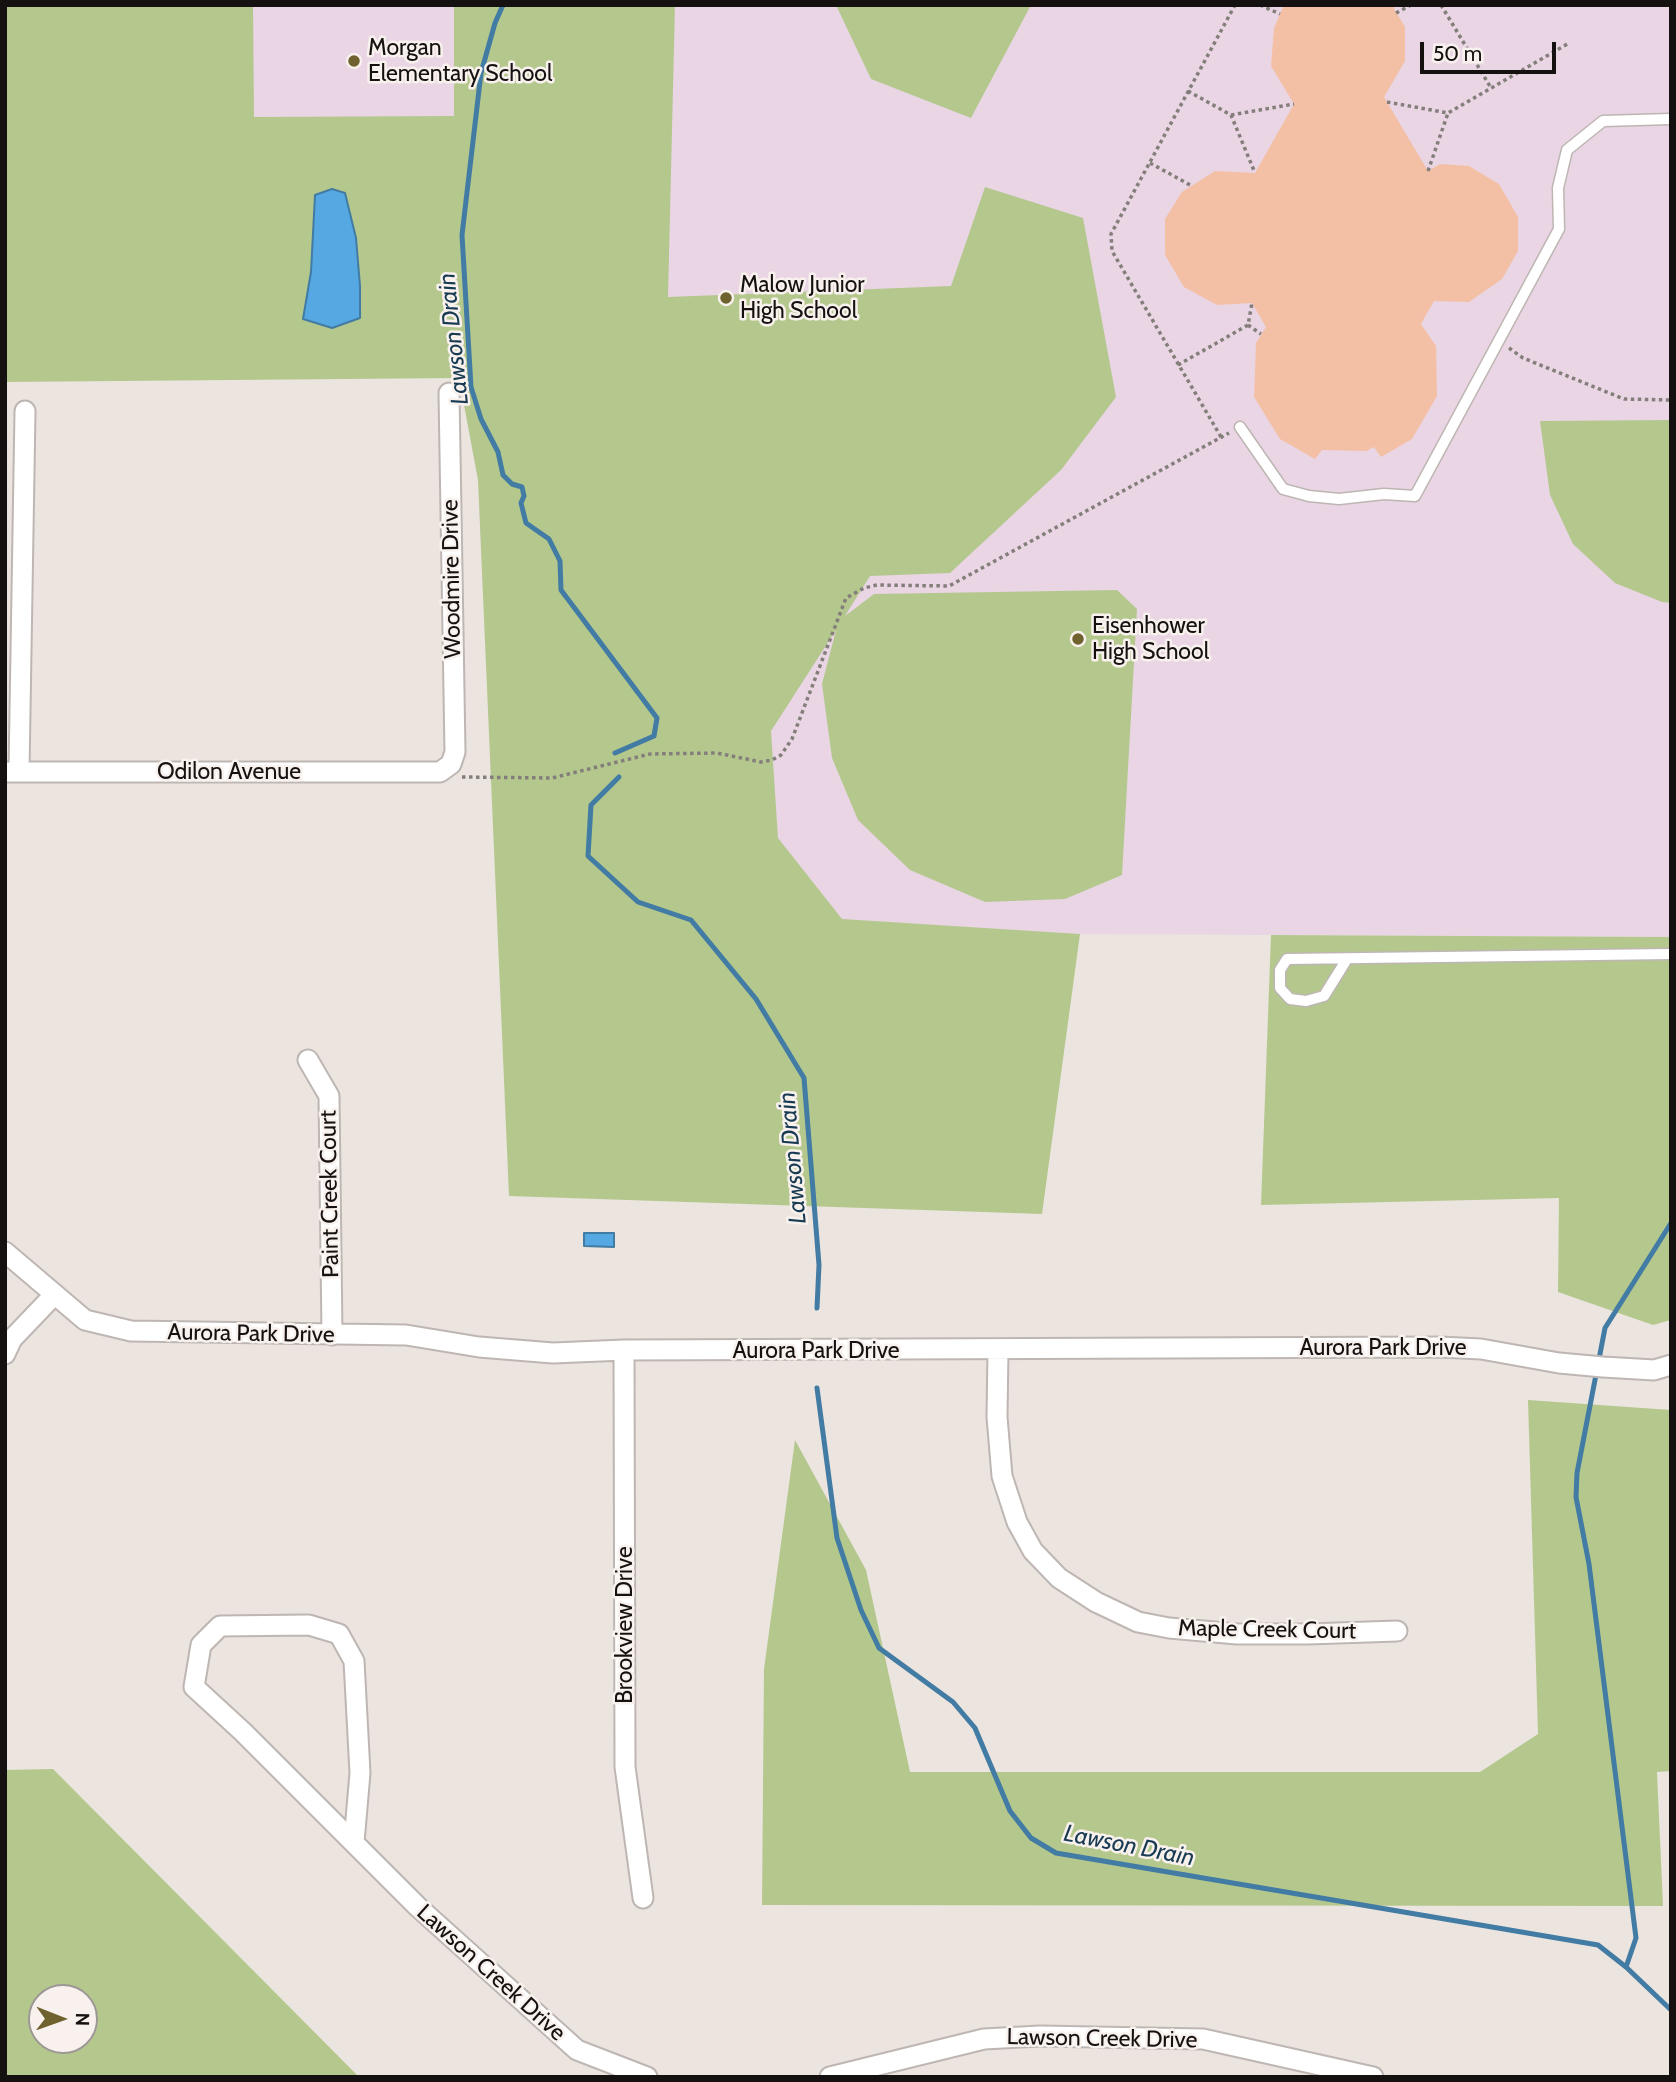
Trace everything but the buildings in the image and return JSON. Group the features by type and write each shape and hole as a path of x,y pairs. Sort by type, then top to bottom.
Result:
{"street":[{"name":"Woodmire Drive","path":"445,768 455,752 449,393"},
{"path":"12,771 25,411"},
{"name":"Odilon Avenue","path":"12,771 445,768"},
{"name":"Paint Creek Court","path":"307,1059 329,1096 332,1335"},
{"name":"Aurora Park Drive","path":"5,1252 85,1320 131,1331 406,1335 521,1352 1440,1347 1481,1349 1570,1364 1662,1368"},
{"path":"5,1353 12,1339 54,1295"},
{"name":"Brookview Drive","path":"624,1350 625,1767 643,1898"},
{"name":"Maple Creek Court","path":"999,1350 997,1417 1002,1476 1017,1522 1033,1550 1059,1578 1096,1602 1138,1622 1169,1628 1237,1634 1397,1631"},
{"name":"Lawson Creek Drive","path":"354,1842 360,1773 354,1661 339,1634 309,1625 220,1626 201,1645 194,1687 243,1732 418,1907 577,2050 646,2077"},
{"name":"Lawson Creek Drive","path":"830,2077 984,2039 1040,2036 1203,2039 1373,2077"}],"lane":[{"path":"1240,427 1283,489 1309,496 1339,499 1384,494 1416,496 1559,229 1558,188 1567,150 1603,121 1671,119"},
{"path":"1347,958 1324,996 1306,1001 1290,999 1280,988 1280,970 1286,959 1347,958 1671,954"}],"path":[{"path":"445,768 461,776 552,778 649,754 717,753 761,762 772,760 781,755 792,739 846,598 864,588 877,585 949,586 1221,437 1112,251 1111,233 1235,5"},
{"path":"1260,5 1280,14"},
{"path":"1396,13 1411,5"},
{"path":"1441,5 1491,88"},
{"path":"1387,102 1448,113 1569,43"},
{"path":"1188,91 1231,115 1255,173"},
{"path":"1231,115 1294,104"},
{"path":"1428,171 1448,113"},
{"path":"1150,163 1192,186"},
{"path":"1178,365 1248,325 1252,303"},
{"path":"1248,325 1261,334"},
{"path":"1499,342 1523,358 1624,399 1671,400"}],"shaded area":[{"path":"253,5 1671,5 1671,937 1080,934 499,940 478,480 459,377 454,117 253,117"}],"green space":[{"path":"5,5 253,5 254,117 454,116 454,5 675,5 668,297 951,286 985,187 1083,218 1116,397 1061,470 950,573 870,576 845,616 874,594 1117,590 1137,609 1122,875 1065,899 985,902 910,870 858,820 832,758 822,684 836,630 771,731 778,838 842,919 1080,934 1042,1214 509,1196 478,480 459,378 5,382"},
{"path":"836,5 1031,5 971,118 871,79"},
{"path":"1671,420 1671,603 1615,583 1573,544 1550,495 1540,421"},
{"path":"1271,935 1671,937 1671,1320 1653,1325 1558,1292 1559,1198 1261,1205"},
{"path":"1528,1400 1671,1410 1671,1771 1657,1772 1663,1906 762,1905 764,1669 795,1440 866,1570 910,1772 1480,1772 1538,1734"},
{"path":"53,1769 359,2077 5,2077 5,1770"}],"water":[{"path":"332,189 345,193 356,238 360,318 332,328 303,319 311,272 315,195"},
{"path":"584,1233 614,1233 614,1247 584,1246"}],"waterway":[{"name":"Lawson Drain","path":"503,5 481,73 462,235 471,387 481,419 498,452 503,475 512,484 522,487 524,496 521,503 526,523 549,539 560,561 561,590 657,718 654,736 615,753"},
{"name":"Lawson Drain","path":"619,777 591,805 588,856 638,902 691,920 756,999 804,1078 819,1265 817,1308"},
{"path":"1626,1967 1636,1938 1589,1564 1576,1497 1577,1473 1605,1328 1671,1223"},
{"name":"Lawson Drain","path":"817,1388 837,1538 861,1610 879,1648 953,1702 975,1728 1010,1811 1031,1838 1056,1853 1598,1945 1626,1967 1671,2010"}],"place":[{"name":"Morgan Elementary School","path":"354,61"},
{"name":"Malow Junior High School","path":"726,298"},
{"name":"Eisenhower High School","path":"1078,639"}]}
